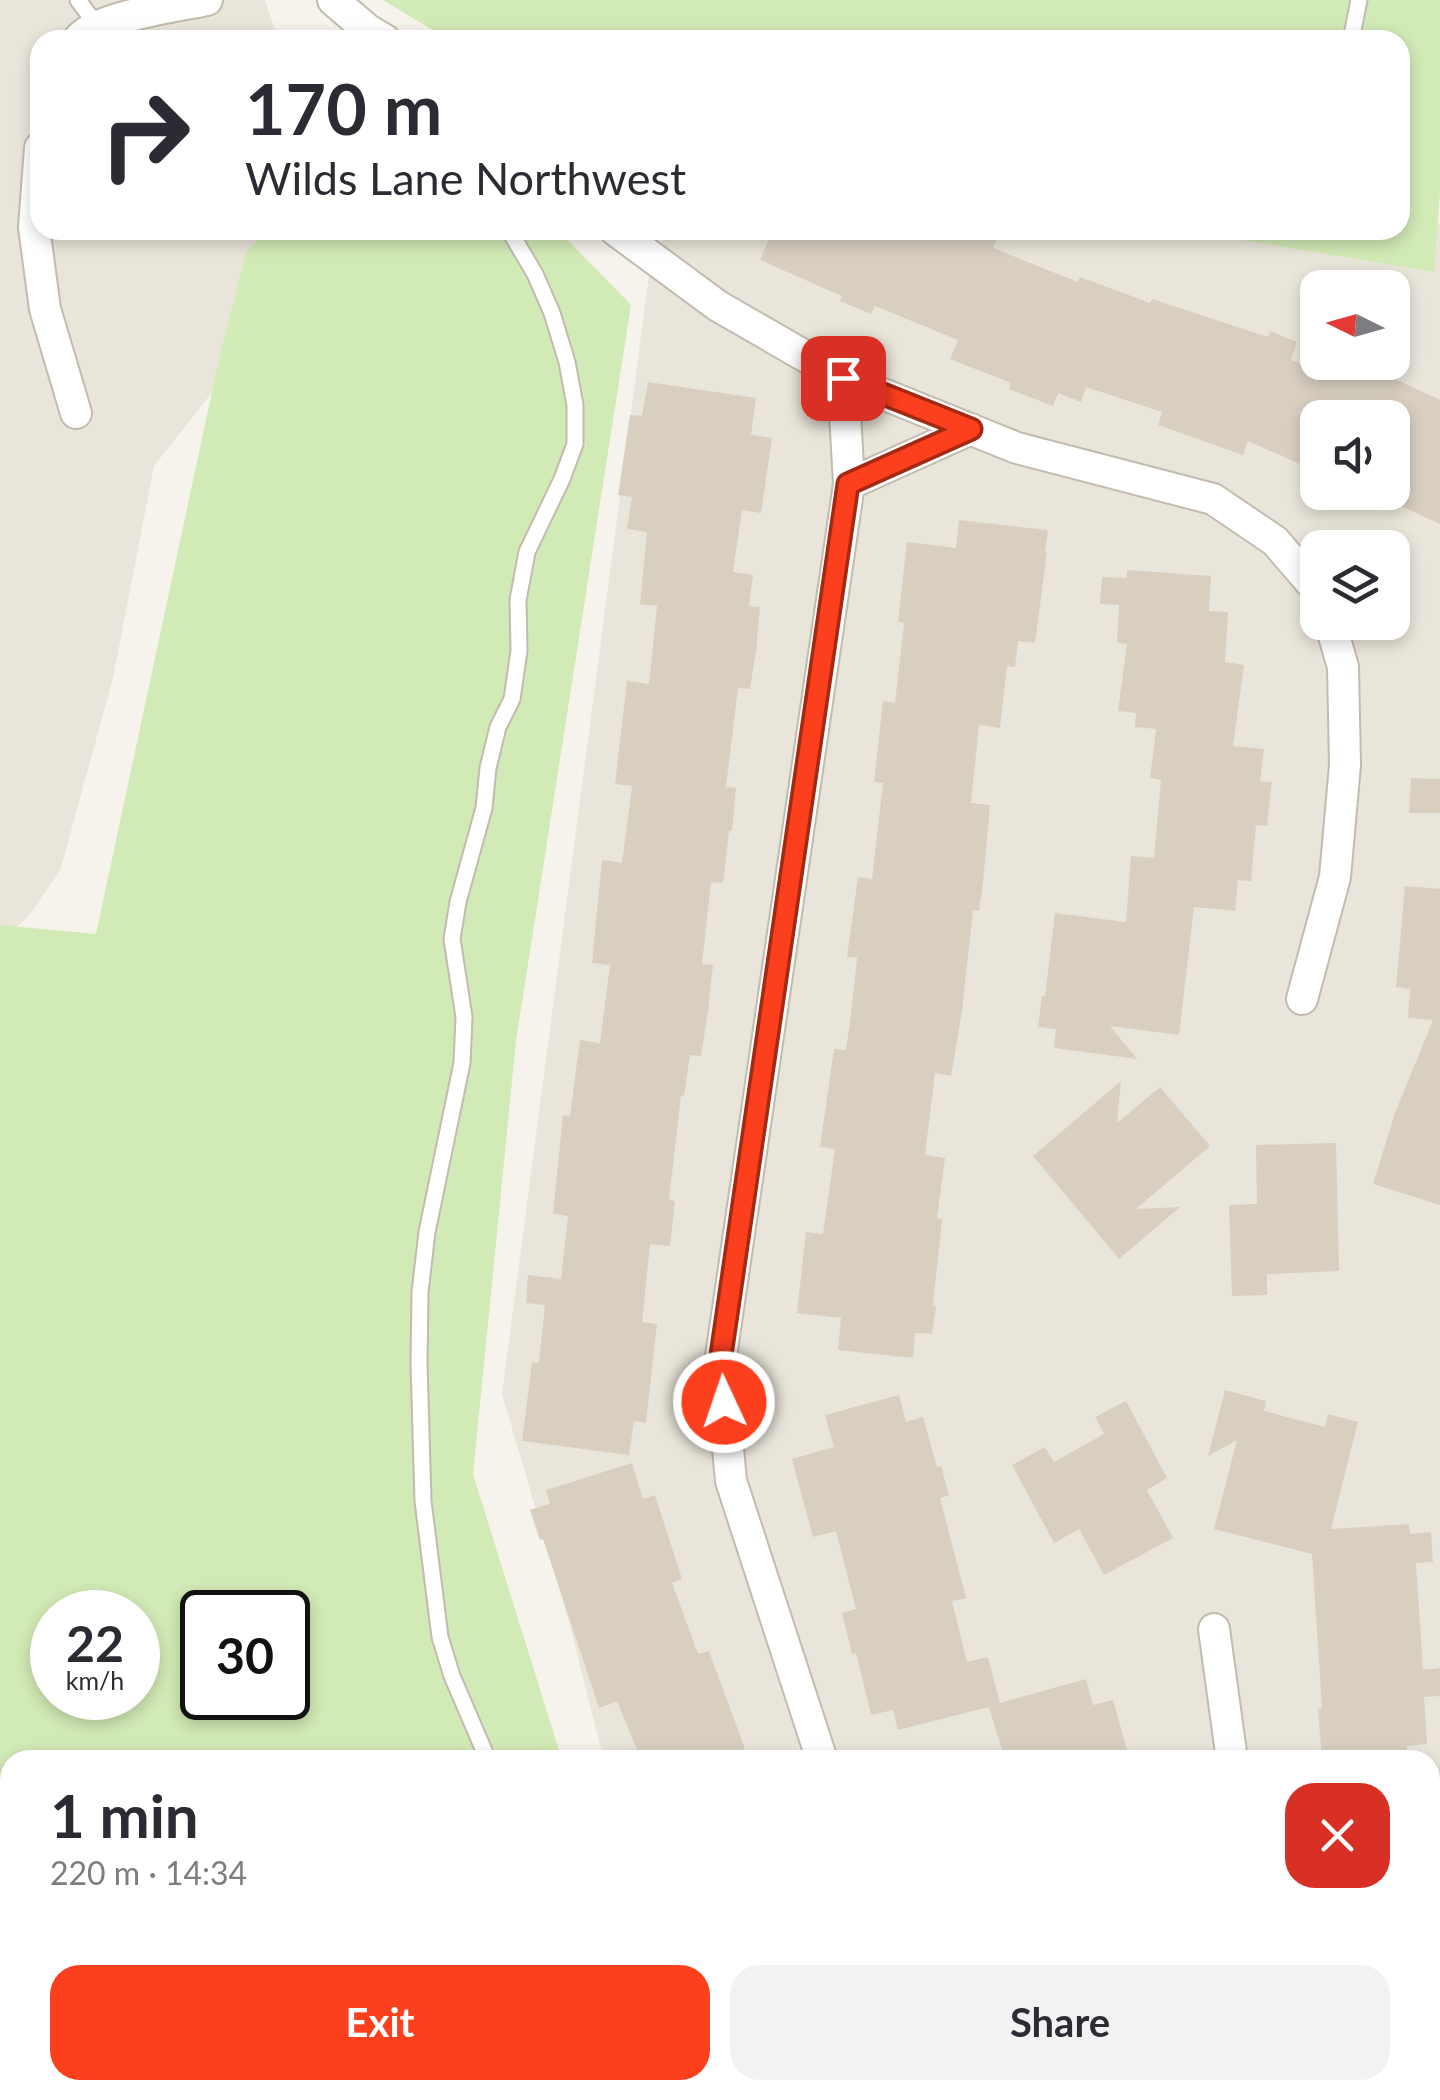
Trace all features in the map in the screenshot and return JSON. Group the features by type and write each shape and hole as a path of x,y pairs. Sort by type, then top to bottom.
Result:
{"street":[{"path":"96,30 124,17 207,0"},
{"path":"333,0 368,30"},
{"path":"36,240 45,309 76,413"},
{"path":"629,240 718,306 843,378 1017,448 1214,500 1275,542 1300,570"},
{"path":"819,1750 731,1481 720,1362 848,484 843,378"},
{"path":"848,484 971,429"},
{"path":"1302,999 1335,877 1345,765 1343,667 1335,640"},
{"path":"1214,1629 1231,1750"}],"lane":[{"path":"78,0 87,30"},
{"path":"1353,30 1359,0"},
{"path":"484,1750 452,1676 440,1636 422,1501 420,1292 462,1063 464,1018 452,939 458,902 484,808 498,728 512,699 519,651 518,600 527,552 575,444 575,405 562,346 535,274 514,240"}],"shaded area":[{"path":"0,0 265,0 275,30 30,30 30,240 268,240 266,324 154,466 113,678 60,871 27,918 0,940"},
{"path":"1440,222 1440,1750 601,1750 569,1622 502,1394 651,260 663,240 1410,240 1410,229 1437,228"}],"green space":[{"path":"383,0 1440,0 1440,193 1434,272 1244,240 1410,240 1410,30 432,30"},
{"path":"258,240 568,240 631,305 516,1041 473,1474 559,1750 0,1750 0,925 96,934 219,359 246,252"}],"building":[{"path":"769,240 996,240 993,248 1078,282 1080,277 1150,303 1152,299 1268,337 1270,331 1297,342 1291,360 1300,363 1300,380 1397,380 1440,400 1440,524 1409,510 1410,400 1300,400 1300,464 1248,441 1243,455 1158,425 1162,412 1086,387 1081,402 1058,393 1053,406 1009,389 1011,383 950,359 958,340 875,306 871,314 840,301 842,296 760,260"},
{"path":"648,382 756,398 751,435 772,438 761,513 742,510 733,572 753,575 749,606 760,607 756,651 750,689 738,688 726,787 736,788 732,831 723,883 711,882 702,964 713,965 708,1011 701,1056 690,1055 684,1096 681,1095 669,1200 675,1201 670,1246 650,1244 642,1322 657,1324 646,1423 634,1421 629,1455 522,1441 532,1362 539,1363 545,1305 526,1303 528,1275 561,1279 568,1216 553,1214 563,1115 570,1116 580,1040 600,1043 610,965 592,963 602,860 622,863 632,786 615,784 627,681 649,684 657,606 640,604 647,532 627,529 632,497 618,495 630,415 642,416"},
{"path":"959,520 1048,530 1047,552 1035,643 1018,641 1015,667 1007,666 1000,728 979,725 971,803 990,805 983,883 979,911 973,910 951,1076 935,1073 925,1155 945,1158 937,1218 942,1219 936,1306 932,1334 915,1333 913,1358 838,1350 841,1318 797,1313 806,1232 823,1234 835,1149 820,1147 834,1049 846,1050 851,1015 857,958 847,957 858,877 872,879 883,783 874,782 883,701 895,703 904,623 898,622 907,542 956,548"},
{"path":"1127,570 1211,576 1209,611 1228,612 1225,662 1244,665 1233,746 1264,749 1260,781 1272,782 1267,826 1256,825 1251,881 1238,880 1235,911 1194,907 1179,1035 1110,1026 1137,1059 1054,1048 1056,1029 1038,1027 1055,913 1126,922 1131,856 1154,858 1161,780 1150,778 1156,729 1135,727 1136,713 1118,711 1127,644 1117,643 1119,605 1100,604 1102,577 1127,578"},
{"path":"1411,778 1440,779 1440,813 1409,813"},
{"path":"1405,886 1440,889 1440,1205 1373,1184 1395,1113 1433,1020 1408,1018 1410,989 1396,987"},
{"path":"1121,1081 1117,1123 1160,1087 1210,1146 1136,1209 1180,1207 1119,1259 1033,1156"},
{"path":"1336,1143 1339,1271 1267,1274 1267,1295 1232,1296 1229,1205 1257,1204 1256,1145"},
{"path":"1225,1390 1266,1401 1264,1411 1325,1427 1328,1414 1358,1422 1331,1529 1409,1524 1410,1534 1431,1532 1433,1562 1416,1563 1423,1670 1440,1668 1440,1696 1424,1697 1427,1744 1407,1746 1407,1750 1321,1750 1312,1554 1214,1529 1237,1440 1208,1456"},
{"path":"899,1395 906,1422 923,1417 949,1495 940,1498 966,1598 952,1601 967,1662 988,1657 1000,1703 1086,1679 1093,1705 1113,1700 1127,1750 1002,1750 989,1707 898,1730 893,1710 871,1715 842,1613 856,1609 836,1531 813,1537 792,1459 834,1447 825,1415"},
{"path":"1126,1401 1167,1478 1147,1490 1173,1538 1104,1575 1079,1529 1054,1543 1012,1465 1045,1447 1054,1462 1104,1434 1095,1417"},
{"path":"632,1463 643,1499 655,1495 682,1579 672,1583 698,1654 709,1651 745,1749 637,1750 617,1701 599,1708 530,1510 550,1504 546,1490"}],"route":[{"path":"724,1402 720,1362 848,484 971,429 843,378"}]}
